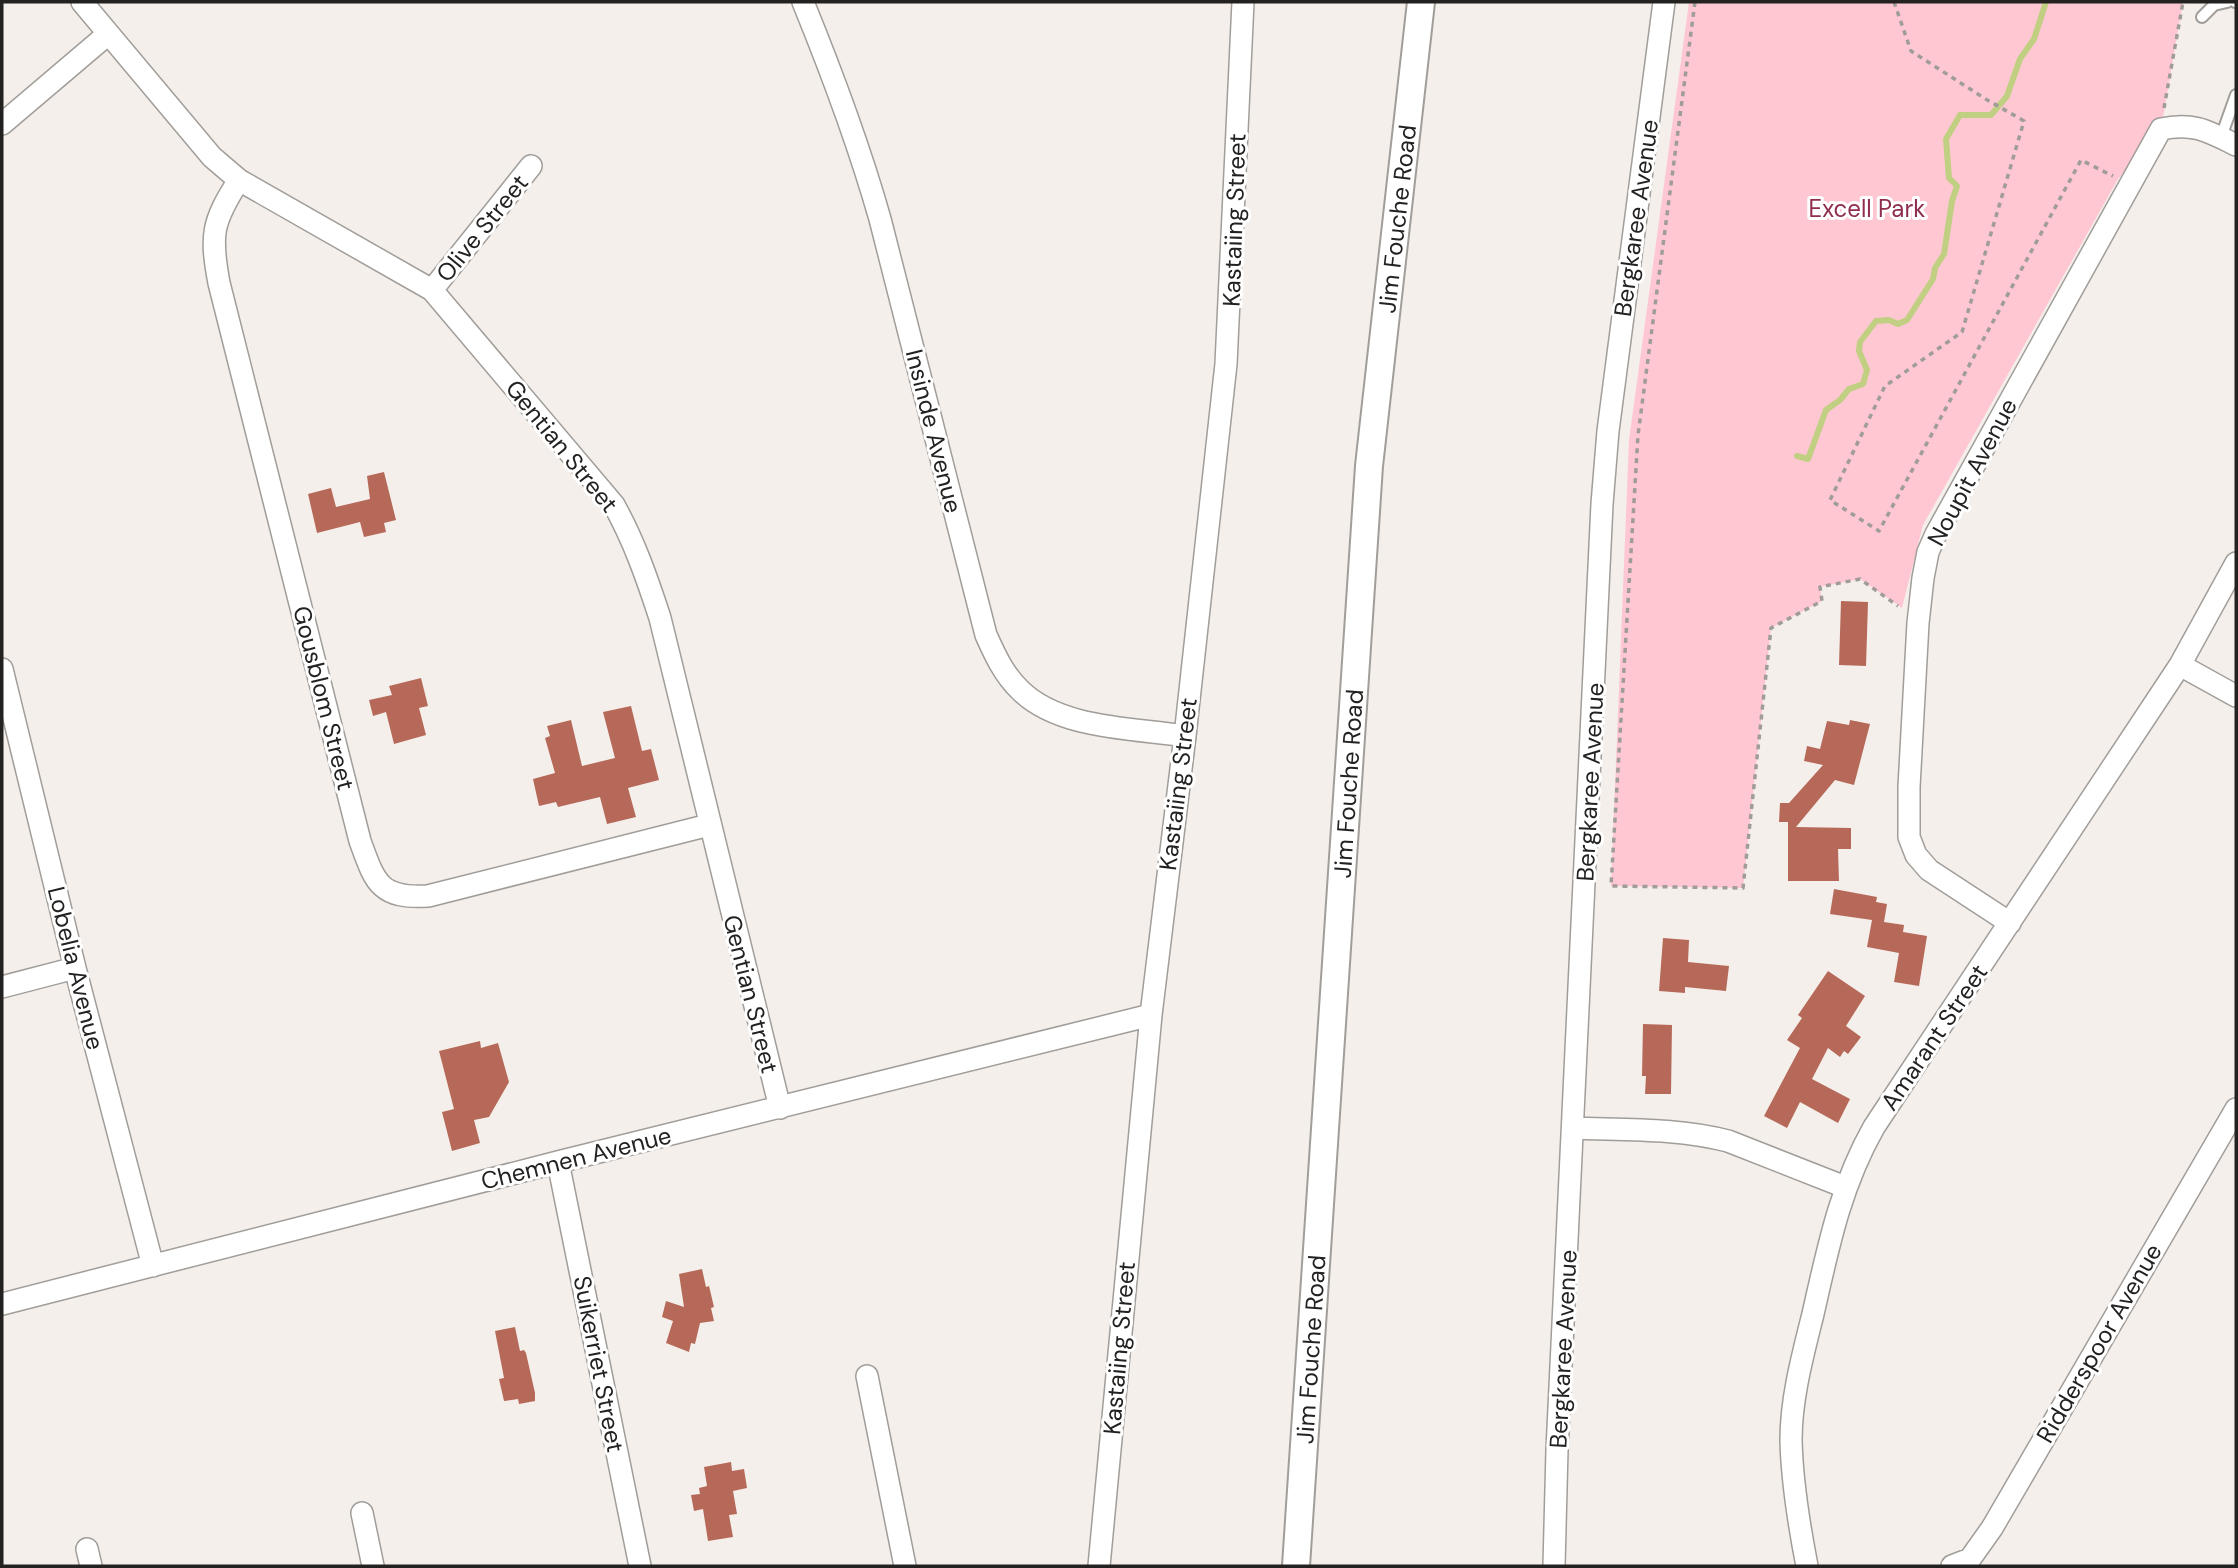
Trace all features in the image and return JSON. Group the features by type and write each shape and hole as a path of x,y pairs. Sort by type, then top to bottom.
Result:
{"street":[{"name":"Gentian Street","path":"82,2 212,157 239,180 432,290 614,505 643,566 660,618 780,1108"},
{"name":"Insinde Avenue","path":"803,2 834,76 865,167 986,635 999,663 1019,690 1036,704 1060,715 1085,722 1185,736"},
{"name":"Kastaiing Street","path":"1099,1566 1151,1015 1228,342 1243,2"},
{"name":"Jim Fouche Road","path":"1296,1566 1369,466 1421,2"},
{"name":"Bergkaree Avenue","path":"1554,1566 1602,504 1608,431 1664,2"},
{"path":"2,124 107,34"},
{"name":"Noupit Avenue","path":"2010,923 1929,870 1916,855 1909,837 1918,622 1928,552 2161,130 2191,126 2229,141"},
{"name":"Olive Street","path":"432,290 531,166"},
{"name":"Gousblom Street","path":"239,180 218,214 214,229 213,245 217,272 360,841 372,874 383,888 396,895 428,896 709,825"},
{"name":"Amarant Street","path":"1807,1566 1793,1474 1791,1437 1807,1339 1845,1187 1874,1127 2180,665 2236,563"},
{"path":"2180,665 2236,696"},
{"name":"Lobelia Avenue","path":"2,669 75,968 153,1266"},
{"path":"2,987 75,968"},
{"name":"Chemnen Avenue","path":"2,1304 1151,1015"},
{"name":"Ridderspoor Avenue","path":"1967,1564 1992,1528 2236,1109"},
{"path":"1573,1128 1669,1131 1709,1136 1845,1187"},
{"name":"Suikerriet Street","path":"558,1162 640,1566"},
{"path":"867,1376 905,1566"},
{"path":"362,1513 373,1566"}],"lane":[{"path":"2202,17 2214,5 2227,2"},
{"path":"2229,141 2236,94"}],"path":[{"path":"1695,2 1638,435 1611,886 1743,888 1770,628 1822,601 1820,587 1860,579 1902,608"},
{"path":"1894,2 1911,51 2024,121 1962,332 1885,386 1830,500 1879,531 2081,160 2118,179"}],"green space":[{"name":"Excell Park","path":"1689,2 2183,2 2161,129 2118,179 1923,525 1902,608 1860,579 1820,587 1822,601 1771,628 1743,888 1611,886 1629,440"}],"building":[{"path":"384,472 396,520 384,523 386,532 364,537 360,522 317,533 308,494 331,488 336,507 370,499 367,476"},
{"path":"1841,601 1868,602 1866,666 1839,665"},
{"path":"421,678 428,706 419,708 426,735 394,744 386,712 373,716 369,700 392,695 389,686"},
{"path":"631,706 642,751 651,749 659,780 628,788 636,817 607,824 600,797 558,807 556,802 539,806 533,779 555,773 545,738 550,736 547,726 571,720 582,766 615,758 603,712"},
{"path":"1850,720 1870,724 1854,785 1835,780 1796,827 1851,828 1851,849 1838,849 1839,881 1788,881 1788,822 1779,822 1780,803 1789,803 1823,765 1804,761 1807,746 1820,749 1827,721 1849,725"},
{"path":"1834,889 1877,897 1876,902 1887,904 1884,922 1904,925 1903,932 1927,936 1919,986 1894,982 1899,953 1867,947 1872,920 1830,914"},
{"path":"1663,938 1689,940 1688,962 1729,966 1726,991 1685,987 1685,993 1659,991"},
{"path":"1828,971 1865,996 1846,1026 1861,1037 1848,1054 1844,1051 1840,1057 1828,1048 1812,1079 1850,1099 1838,1123 1800,1102 1787,1128 1764,1116 1800,1048 1787,1040 1802,1018 1798,1015"},
{"path":"1643,1024 1672,1025 1671,1094 1645,1094 1646,1076 1642,1076"},
{"path":"480,1041 481,1048 498,1043 509,1082 489,1117 474,1120 480,1143 452,1151 442,1112 454,1109 439,1051"},
{"path":"702,1269 714,1307 711,1308 714,1321 700,1323 695,1344 691,1343 689,1352 666,1343 673,1321 662,1317 666,1301 684,1307 679,1274"},
{"path":"515,1327 520,1351 524,1350 526,1353 535,1393 535,1401 519,1404 518,1399 504,1401 499,1379 504,1378 495,1331"},
{"path":"731,1462 732,1471 744,1469 747,1488 733,1491 737,1514 729,1515 733,1537 708,1541 703,1509 694,1511 691,1495 700,1494 699,1488 707,1486 704,1467"}],"waterway":[{"path":"1797,456 1808,459 1826,410 1849,389 1863,384 1867,370 1859,351 1860,342 1876,321 1889,320 1898,324 1907,320 1933,279 1935,268 1944,254 1957,186 1949,178 1946,139 1960,115 1991,115 2007,96 2020,59 2034,39 2046,2"}]}
